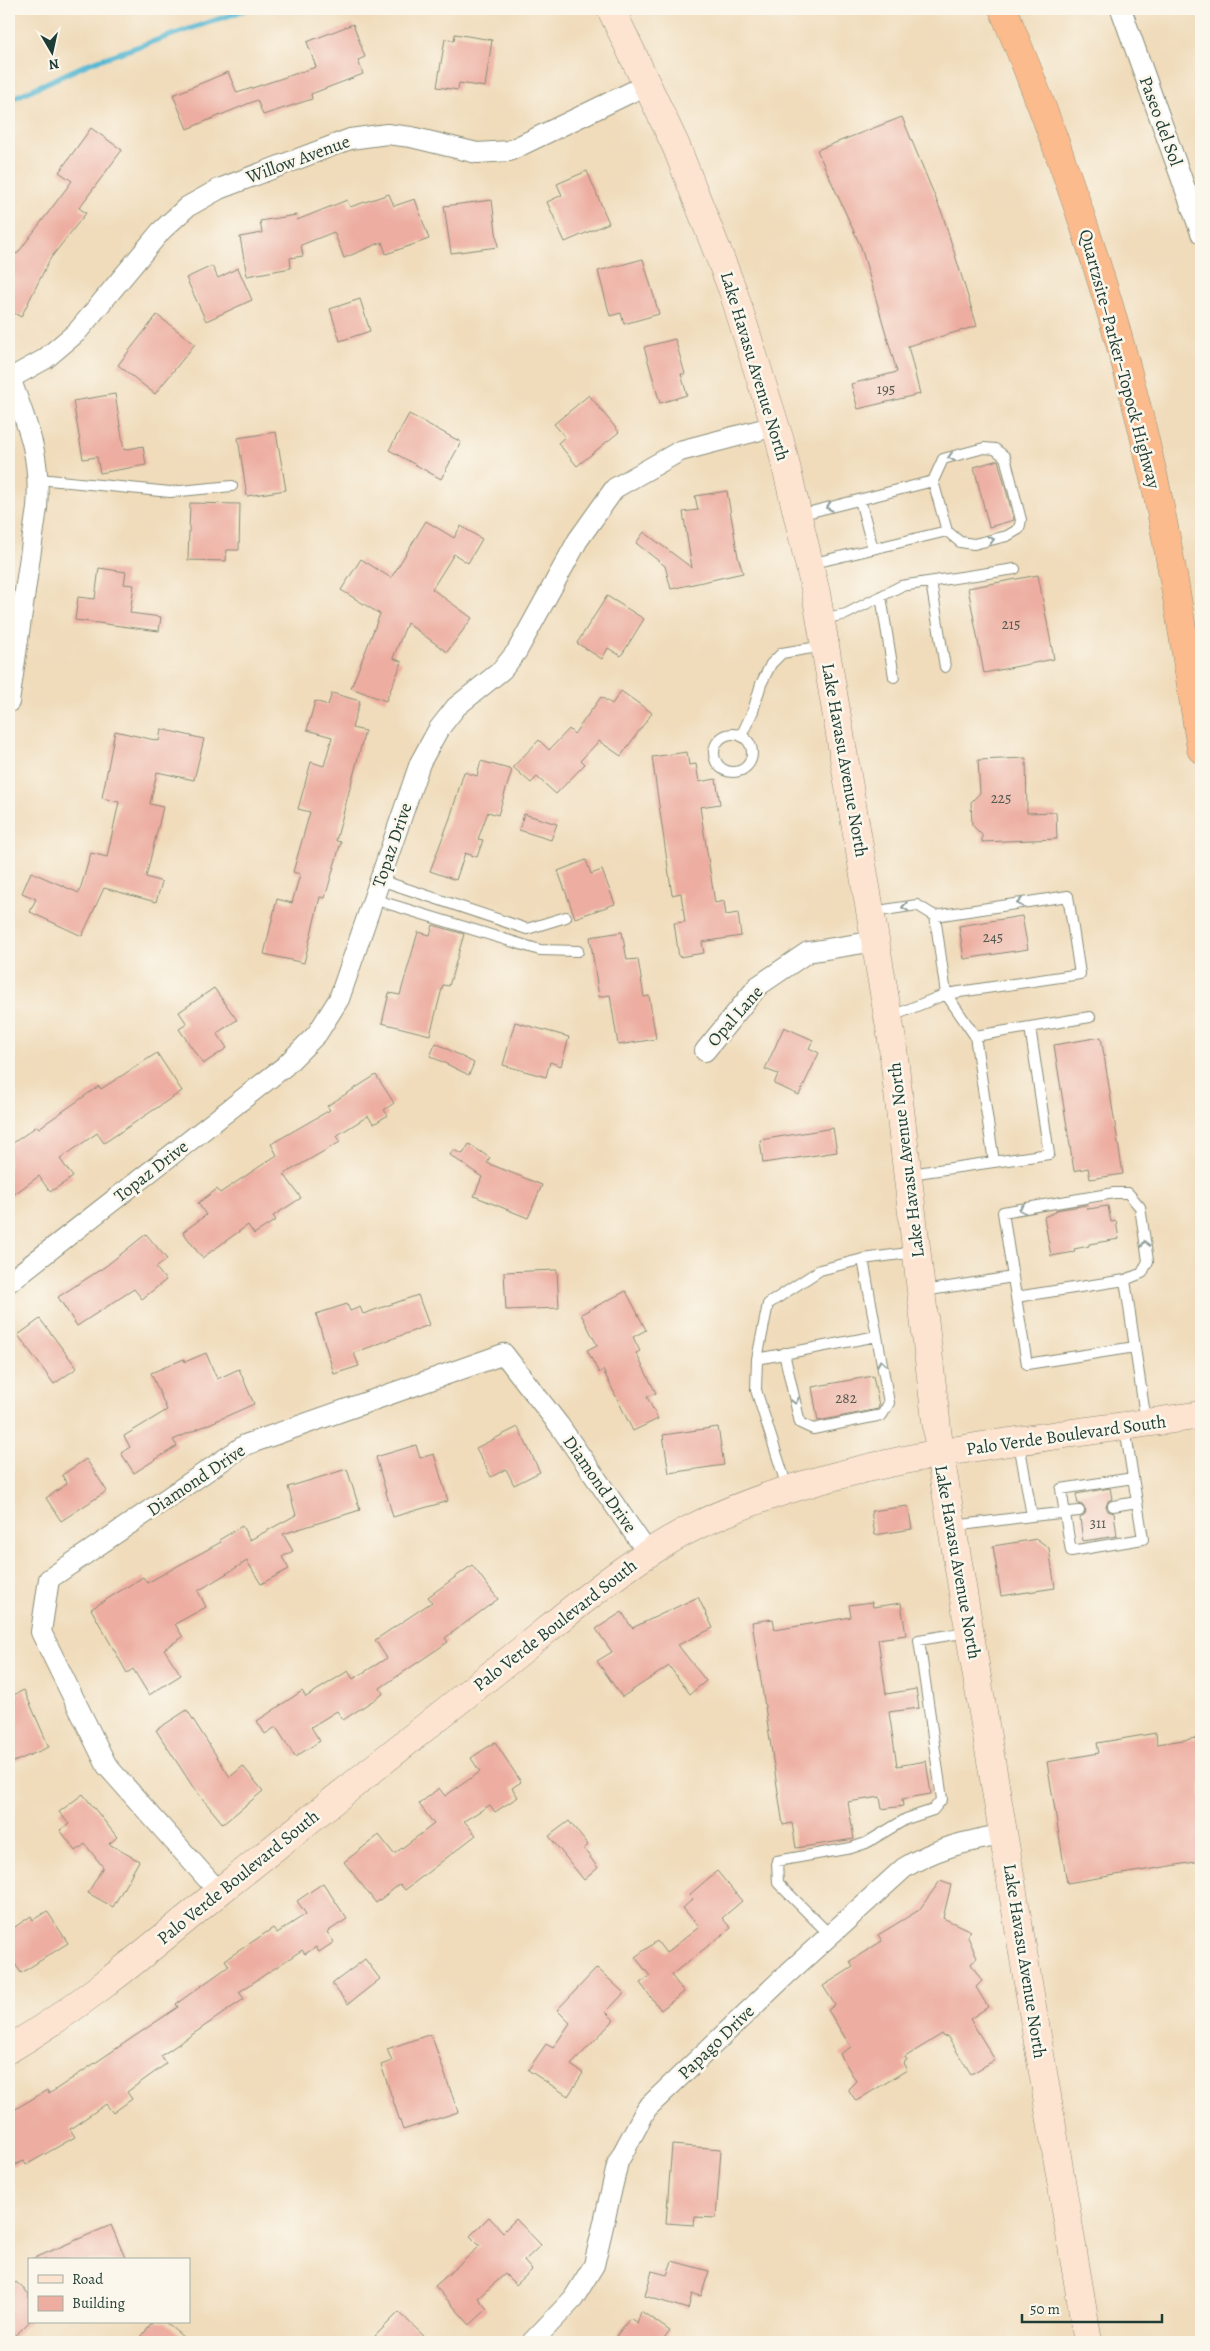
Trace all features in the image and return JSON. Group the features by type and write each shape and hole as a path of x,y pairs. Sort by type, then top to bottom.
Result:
{"highway":[{"name":"Quartzsite–Parker–Topock Highway","path":"1003,9 1030,73 1079,207 1113,317 1135,400 1171,567 1201,749"}],"main road":[{"name":"Lake Havasu Avenue North","path":"611,9 676,146 712,236 751,347 799,515 825,646 889,1017 940,1455 1088,2342"},
{"name":"Palo Verde Boulevard South","path":"9,2049 49,2025 100,1989 568,1613 648,1553 700,1524 762,1498 879,1466 1019,1442 1201,1415"}],"street":[{"name":"Paseo del Sol","path":"1121,9 1201,233"},
{"name":"Willow Avenue","path":"10,379 45,359 77,332 160,231 187,207 219,189 350,139 387,134 411,137 477,153 509,151 648,84"},
{"path":"9,699 37,508 39,479 34,443 10,379"},
{"name":"Topaz Drive","path":"9,1282 285,1066 317,1034 339,998 420,762 438,730 456,707 502,670 518,651 578,540 615,488 680,451 775,426"},
{"name":"Opal Lane","path":"705,1051 758,986 808,952 876,941"},
{"name":"Diamond Drive","path":"219,1892 107,1766 41,1632 49,1579 245,1445 504,1354 558,1425 648,1553"},
{"name":"Papago Drive","path":"532,2342 573,2299 594,2265 618,2162 647,2108 830,1935 904,1868 925,1855 954,1844 1004,1834"}],"lane":[{"path":"984,448 995,449 1005,457 1022,520 1019,529 1007,536 974,544 960,542 947,531 933,481 943,460 984,448"},
{"path":"39,479 170,492 232,486"},
{"path":"799,515 933,481"},
{"path":"860,500 873,549"},
{"path":"809,564 947,531"},
{"path":"820,619 846,614 901,586 1015,568"},
{"path":"931,582 945,667"},
{"path":"881,596 894,677"},
{"path":"741,736 753,711 761,684 772,664 782,653 825,646"},
{"path":"380,880 527,929 566,917"},
{"path":"871,912 917,905 935,916 1068,896 1080,974 946,994 889,1017"},
{"path":"373,899 540,950 578,951"},
{"path":"935,916 946,994 975,1036 994,1162"},
{"path":"975,1036 1090,1017"},
{"path":"908,1174 1049,1154 1030,1027"},
{"path":"1016,1298 1125,1280 1142,1273 1148,1261 1140,1207 1128,1193 1114,1193 1003,1212 1016,1298 1027,1364 1135,1347"},
{"path":"788,1490 756,1390 757,1359 768,1304 820,1270 863,1259 917,1252"},
{"path":"784,1353 800,1423 813,1429 882,1415 888,1403 863,1259"},
{"path":"921,1291 1013,1277"},
{"path":"1125,1280 1135,1347 1136,1425 1133,1478 1143,1540 1071,1552 1060,1489 1133,1478"},
{"path":"757,1359 877,1336"},
{"path":"1019,1442 1032,1516"},
{"path":"1113,1506 1137,1502"},
{"path":"952,1526 1078,1511"},
{"path":"830,1935 778,1883 777,1861 851,1848 866,1843 906,1818 933,1810 942,1799 919,1640 970,1632"}],"building":[{"path":"353,24 365,57 358,60 363,74 311,94 312,99 263,115 257,100 187,129 173,95 228,72 237,93 316,67 307,42"},
{"path":"455,34 492,40 485,87 459,83 458,90 437,87 445,39 454,41"},
{"path":"902,117 943,216 977,326 908,346 920,394 858,409 851,384 897,372 861,247 817,150"},
{"path":"91,128 122,150 79,208 86,213 50,259 21,317 9,310 9,250 17,254 72,181 59,172"},
{"path":"587,171 609,223 565,242 547,202 562,195 557,184"},
{"path":"389,194 394,206 415,199 429,239 386,254 382,242 344,258 334,232 301,245 303,256 290,258 291,268 247,276 240,237 262,233 260,221 296,215 297,220 347,200 350,207"},
{"path":"492,200 498,247 451,253 444,206"},
{"path":"643,259 659,314 624,324 621,313 610,316 598,271"},
{"path":"212,266 218,278 238,268 252,300 206,321 186,278"},
{"path":"360,299 370,331 340,341 330,309"},
{"path":"157,315 195,344 155,394 118,365"},
{"path":"675,339 685,374 681,374 687,395 660,403 644,347"},
{"path":"115,394 124,450 143,446 146,465 100,473 97,457 83,459 73,401"},
{"path":"589,395 619,432 577,466 558,443 565,437 554,424"},
{"path":"409,414 461,442 441,479 389,450"},
{"path":"276,432 286,490 247,496 238,438"},
{"path":"998,460 1014,520 989,527 974,467"},
{"path":"727,491 738,557 743,573 671,589 665,566 636,543 644,532 692,568 683,512 698,510 695,496"},
{"path":"190,503 240,504 239,550 227,550 226,561 188,560"},
{"path":"426,521 454,538 461,526 482,539 468,563 454,554 432,589 472,618 447,652 407,623 393,658 402,662 386,701 351,688 380,614 341,590 361,559 391,578"},
{"path":"99,568 126,572 124,584 134,585 130,613 161,617 159,631 75,620 78,597 95,599"},
{"path":"1038,575 1054,659 984,673 968,588"},
{"path":"607,596 644,619 621,656 608,648 602,659 577,643"},
{"path":"621,691 652,713 621,756 599,741 581,760 585,764 556,794 537,777 531,783 513,767 539,740 549,750 569,729 574,734 601,697 612,704"},
{"path":"332,693 360,701 352,728 365,731 336,841 341,842 325,898 320,897 304,963 264,954 277,899 292,903 300,874 293,872 310,812 298,809 311,762 324,766 332,737 307,730 315,701 328,705"},
{"path":"161,729 204,739 194,780 157,772 150,804 163,807 146,877 162,882 156,902 104,888 82,936 30,912 36,899 22,893 31,872 79,893 91,853 107,857 119,802 102,798 115,731 159,741"},
{"path":"687,752 689,765 696,764 699,782 716,779 720,804 700,807 715,903 724,901 726,915 738,913 741,936 702,942 704,953 679,957 674,923 685,922 681,893 672,895 652,757"},
{"path":"1026,758 1027,813 1056,812 1057,839 982,842 982,835 972,825 971,802 980,793 978,760"},
{"path":"481,761 512,770 498,815 488,812 478,839 483,840 477,857 465,853 456,880 430,871 450,818 464,772 477,776"},
{"path":"524,814 557,824 551,840 519,830"},
{"path":"586,860 591,874 602,870 615,904 575,918 558,871"},
{"path":"1022,916 1028,949 964,959 959,926"},
{"path":"433,925 464,934 449,986 443,985 430,1035 382,1023 389,993 400,995 418,932 430,935"},
{"path":"622,932 627,960 638,959 644,997 649,996 656,1039 618,1045 610,995 599,997 590,937"},
{"path":"214,988 237,1020 217,1033 227,1048 203,1064 179,1029 187,1024 179,1012"},
{"path":"515,1022 569,1037 561,1066 550,1062 546,1077 503,1065"},
{"path":"784,1027 813,1040 809,1048 819,1053 799,1095 774,1084 778,1074 765,1069"},
{"path":"1101,1037 1123,1174 1090,1179 1088,1168 1074,1171 1054,1045"},
{"path":"436,1043 474,1063 469,1075 430,1056"},
{"path":"157,1053 182,1091 104,1143 97,1133 60,1159 73,1177 50,1192 39,1176 9,1198 9,1146 37,1126 39,1128 99,1086 101,1089"},
{"path":"376,1075 394,1103 384,1110 388,1115 374,1124 368,1116 336,1136 340,1142 284,1174 301,1198 273,1216 276,1220 254,1234 248,1225 202,1258 183,1232 206,1215 198,1203 217,1189 220,1193 277,1155 271,1144 330,1110 327,1106"},
{"path":"833,1128 837,1152 763,1163 760,1140"},
{"path":"469,1144 490,1158 487,1163 542,1185 528,1218 474,1196 482,1177 450,1155 453,1150 463,1154"},
{"path":"1087,1205 1088,1209 1108,1206 1111,1222 1116,1221 1119,1239 1089,1244 1089,1246 1074,1249 1075,1252 1051,1256 1044,1217 1056,1212 1056,1210"},
{"path":"146,1234 167,1259 156,1268 166,1280 142,1299 134,1289 77,1326 58,1297 106,1266"},
{"path":"557,1270 559,1308 506,1310 504,1272"},
{"path":"626,1291 646,1330 633,1337 640,1351 636,1353 656,1393 647,1397 658,1419 633,1431 603,1370 599,1373 587,1350 597,1345 581,1314"},
{"path":"418,1295 429,1325 354,1353 359,1366 334,1374 316,1314 347,1304 350,1311 360,1307 363,1314"},
{"path":"40,1319 77,1368 54,1384 18,1335"},
{"path":"206,1353 217,1379 239,1369 254,1404 173,1440 177,1446 134,1473 121,1453 130,1447 124,1436 167,1410 151,1373 184,1359 185,1362"},
{"path":"873,1376 878,1409 818,1421 812,1387"},
{"path":"518,1427 540,1472 514,1485 506,1469 491,1477 476,1448"},
{"path":"718,1427 724,1465 669,1473 663,1435"},
{"path":"416,1445 420,1458 434,1454 448,1501 393,1517 376,1457"},
{"path":"86,1459 107,1491 61,1521 46,1498 67,1484 62,1475"},
{"path":"347,1469 360,1510 283,1534 293,1551 282,1557 289,1569 261,1584 247,1561 198,1591 206,1607 175,1624 183,1637 164,1649 181,1675 149,1695 133,1669 127,1673 91,1609 143,1577 147,1583 221,1542 219,1540 242,1526 250,1540 296,1515 288,1487"},
{"path":"1110,1488 1112,1499 1108,1501 1106,1507 1108,1511 1114,1513 1117,1536 1083,1541 1080,1518 1085,1514 1086,1510 1082,1505 1078,1504 1076,1494"},
{"path":"908,1506 912,1529 875,1535 871,1511"},
{"path":"1037,1539 1049,1548 1055,1588 1001,1596 993,1546"},
{"path":"472,1565 498,1599 445,1638 448,1642 380,1688 383,1694 343,1720 337,1711 311,1727 320,1741 295,1757 276,1727 265,1734 257,1721 302,1691 306,1697 348,1671 353,1679 387,1658 375,1640 432,1602 428,1597"},
{"path":"698,1597 713,1628 678,1645 706,1681 690,1694 669,1666 622,1697 597,1661 612,1652 596,1629 622,1612 632,1628"},
{"path":"872,1602 873,1607 901,1603 906,1635 878,1639 886,1694 916,1689 919,1708 889,1712 897,1766 926,1761 931,1794 902,1799 903,1806 882,1809 880,1797 848,1802 854,1839 796,1848 792,1823 783,1825 752,1622 773,1619 775,1630 851,1617 849,1605"},
{"path":"24,1690 49,1747 9,1764 9,1697"},
{"path":"187,1710 230,1777 243,1766 263,1791 223,1824 193,1787 156,1730"},
{"path":"1156,1733 1157,1744 1197,1738 1201,1764 1201,1861 1067,1883 1047,1762 1099,1753 1097,1743"},
{"path":"495,1742 521,1782 512,1788 518,1797 495,1812 490,1805 464,1821 476,1835 405,1890 400,1884 376,1903 344,1862 379,1835 394,1854 434,1824 419,1804 439,1788 445,1796 480,1772 471,1758"},
{"path":"83,1794 117,1837 109,1844 139,1861 113,1907 88,1893 103,1867 85,1844 76,1851 60,1830 69,1824 59,1812"},
{"path":"569,1821 588,1845 584,1849 598,1868 584,1880 549,1836"},
{"path":"717,1871 742,1901 722,1918 731,1928 671,1975 684,1992 661,2010 640,1983 650,1976 635,1957 657,1941 666,1953 699,1927 683,1908 693,1899 689,1895"},
{"path":"940,1881 951,1885 943,1918 971,1931 967,1935 977,1957 971,1964 982,1981 976,1987 988,2007 970,2019 995,2060 971,2074 947,2036 944,2037 942,2034 905,2057 907,2060 903,2063 907,2070 856,2101 848,2089 856,2081 840,2054 851,2047 828,2010 835,2005 823,1986 853,1967 850,1961 882,1941 878,1935 919,1910"},
{"path":"323,1883 347,1919 327,1932 334,1942 319,1952 316,1947 305,1954 302,1950 239,1992 244,1999 161,2056 166,2064 127,2092 132,2099 113,2113 106,2104 70,2129 75,2137 26,2165 24,2161 9,2167 9,2113 47,2090 49,2094 178,2007 176,2004 229,1966 225,1960 273,1928 277,1933 306,1914 297,1901"},
{"path":"47,1911 68,1943 21,1973 9,1955 9,1931 31,1916 33,1920"},
{"path":"365,1959 380,1979 348,2004 332,1984"},
{"path":"597,1968 624,1993 606,2012 614,2020 571,2065 583,2073 568,2096 528,2070 546,2044 553,2048 570,2023 557,2010"},
{"path":"431,2034 458,2112 403,2130 381,2065 392,2061 387,2049"},
{"path":"672,2145 721,2149 716,2218 695,2217 694,2225 666,2223"},
{"path":"489,2217 503,2232 516,2219 541,2245 524,2261 532,2270 516,2285 505,2274 478,2298 487,2309 470,2325 435,2286 480,2246 470,2236"},
{"path":"111,2225 125,2258 35,2258"},
{"path":"672,2261 709,2271 701,2296 692,2294 688,2309 645,2296 652,2271 667,2275"},
{"path":"16,2282 28,2293 28,2323 9,2342 9,2290"},
{"path":"641,2311 670,2331 662,2342 612,2342 630,2318 637,2323"},
{"path":"399,2312 430,2342 369,2342"},
{"path":"151,2324 167,2324 189,2342 137,2342"}],"waterway":[{"path":"9,100 90,63 248,9"}]}
